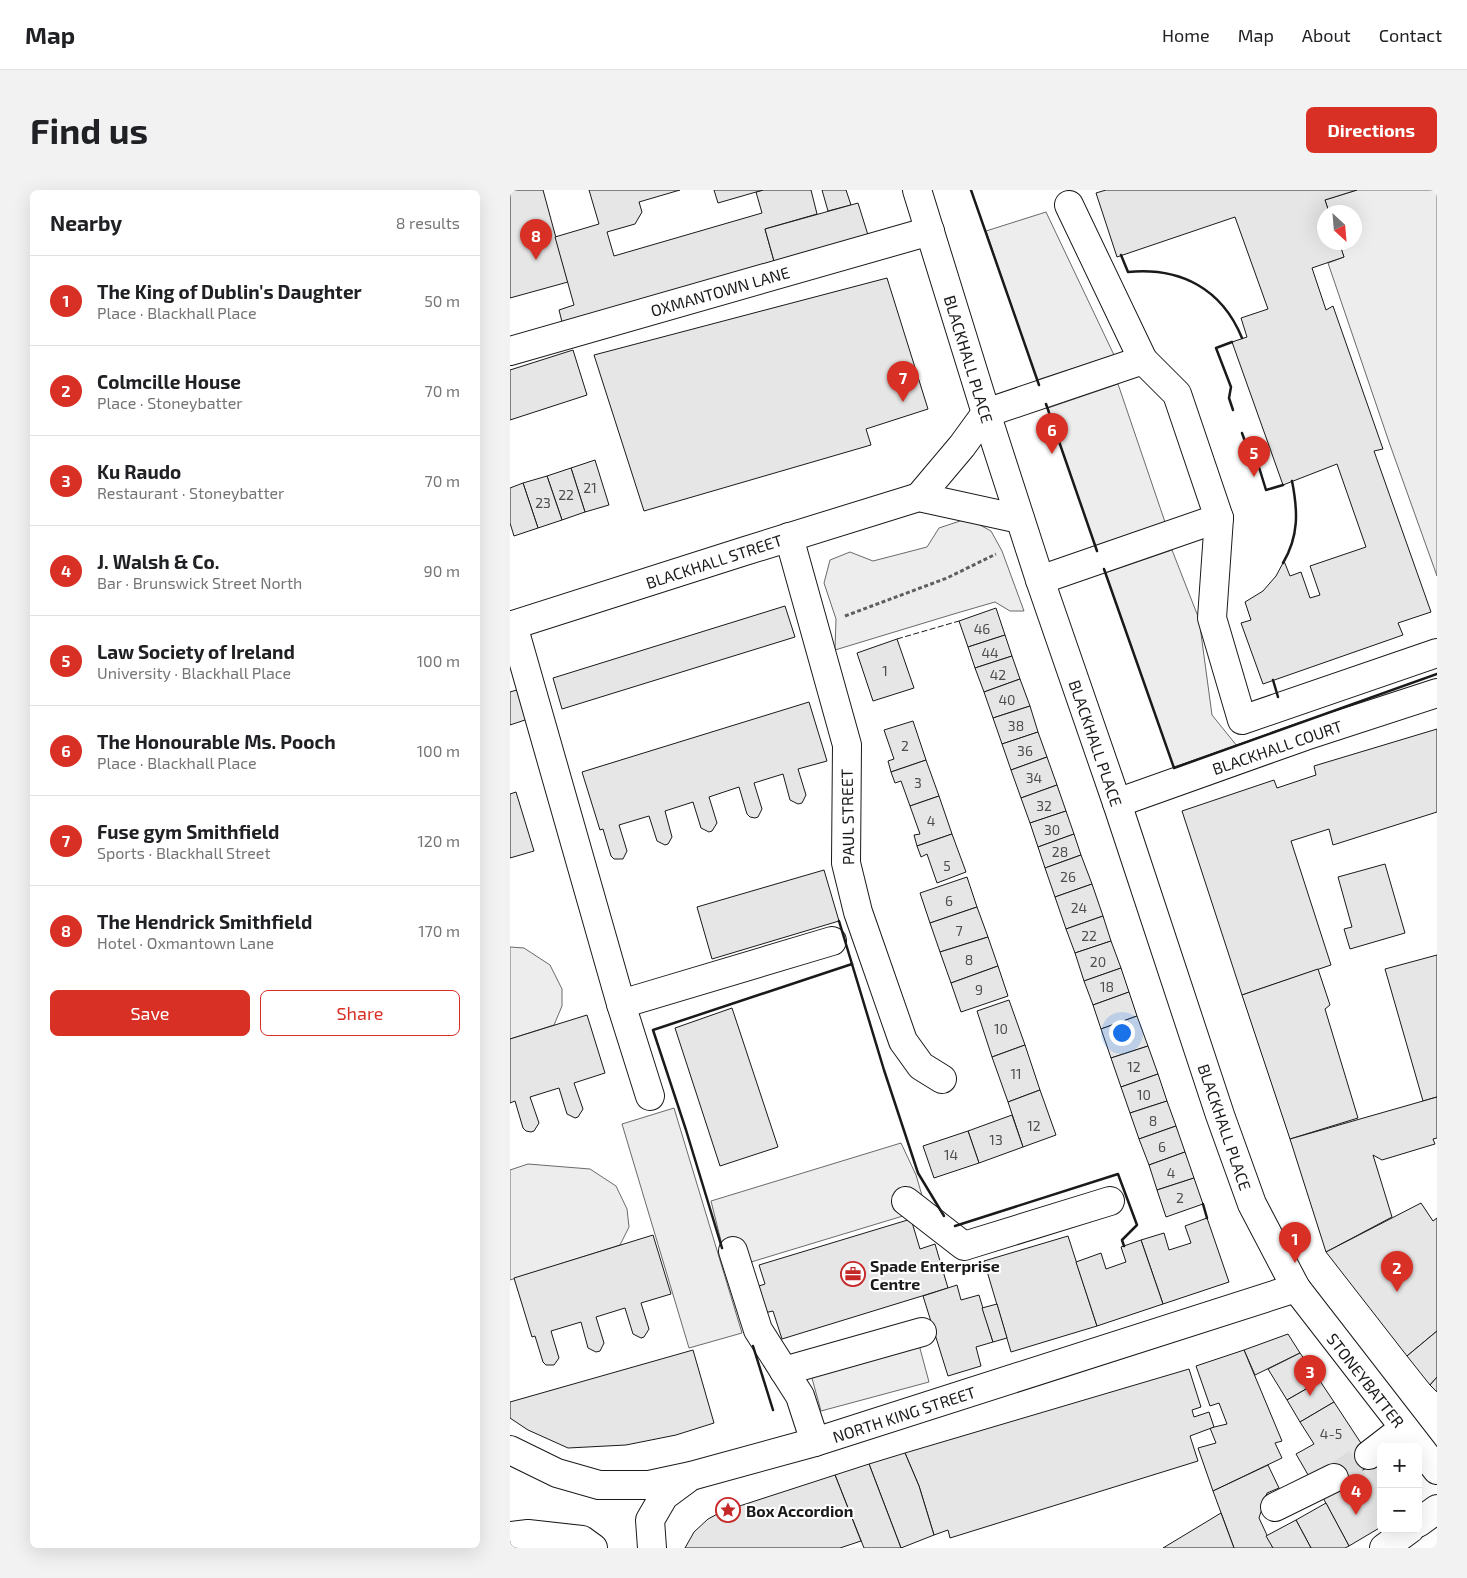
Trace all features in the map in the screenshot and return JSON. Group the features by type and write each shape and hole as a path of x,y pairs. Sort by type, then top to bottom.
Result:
{"street":[{"name":"BLACKHALL PLACE","path":"917,190 1020,519 1117,803 1220,1115 1252,1204 1296,1288"},
{"path":"1069,205 1143,360 1177,394 1219,518 1212,618 1242,720 1437,653"},
{"name":"OXMANTOWN LANE","path":"510,351 930,231"},
{"path":"919,497 962,446 986,413 1143,360"},
{"name":"BLACKHALL STREET","path":"512,626 919,497 1020,519"},
{"path":"1040,580 1219,518"},
{"name":"PAUL STREET","path":"789,537 847,745 846,863 858,912 903,1041 921,1066 942,1079"},
{"path":"512,626 621,1004 650,1096"},
{"name":"BLACKHALL COURT","path":"1117,803 1305,736 1437,693"},
{"path":"621,1004 832,941"},
{"path":"906,1201 964,1246 1110,1201"},
{"path":"733,1251 758,1330 800,1396 815,1442"},
{"name":"STONEYBATTER","path":"1296,1288 1437,1470"},
{"name":"NORTH KING STREET","path":"510,1450 558,1473 599,1485 649,1485 691,1476 815,1442 1296,1288"},
{"path":"784,1371 922,1332"},
{"path":"1369,1455 1404,1428"},
{"path":"652,1548 650,1520 664,1496 691,1476"},
{"path":"1275,1507 1334,1478"},
{"path":"1422,1520 1437,1509"},
{"path":"1384,1548 1405,1533"},
{"path":"510,1536 528,1534 582,1540 594,1548"}],"path":[{"path":"814,628 947,578 1002,551 1020,519"}],"shaded area":[{"path":"1357,190 1437,190 1437,576 1328,263 1344,257 1342,250 1362,250 1362,205 1327,205 1325,200"},
{"path":"1046,212 1114,355 1037,380 986,231"},
{"path":"1118,384 1165,522 1095,546 1048,408"},
{"path":"963,520 978,524 991,531 1002,551 1024,611 1010,611 995,602 835,650 836,619 824,583 830,560 850,552 873,561 927,547 939,528"},
{"path":"1172,550 1199,619 1212,715 1237,746 1174,768 1105,573"},
{"path":"510,947 524,948 550,965 562,989 562,1006 554,1025 510,1039"},
{"path":"674,1108 742,1333 689,1348 622,1124"},
{"path":"901,1143 916,1175 926,1209 728,1269 711,1201"},
{"path":"528,1164 590,1169 616,1186 627,1209 629,1227 620,1245 510,1280 510,1170"},
{"path":"918,1341 929,1382 821,1411 810,1371"}],"building":[{"path":"510,190 543,190 568,282 510,298"},
{"path":"589,190 680,190 639,202 642,212 635,224 607,232 614,256 762,213 756,192 763,190 811,190 817,214 765,229 774,261 562,322 559,310 574,305 555,237 599,224"},
{"path":"714,190 763,190 718,203"},
{"path":"822,190 846,190 851,205 828,211"},
{"path":"1106,190 1357,190 1325,200 1327,205 1317,205 1317,250 1342,250 1344,257 1312,268 1326,310 1333,306 1383,449 1374,451 1431,612 1398,623 1403,635 1263,684 1241,623 1251,620 1245,602 1263,591 1276,576 1284,561 1290,576 1301,572 1310,598 1320,595 1310,566 1366,547 1337,464 1283,485 1232,342 1247,337 1241,318 1268,309 1235,217 1117,257 1096,193"},
{"path":"858,203 868,235 774,261 765,229"},
{"path":"887,278 928,409 866,429 871,445 644,511 594,355"},
{"path":"573,350 587,395 510,420 510,370"},
{"path":"595,460 609,505 585,512 571,468"},
{"path":"571,468 585,512 562,520 547,476"},
{"path":"547,476 562,520 538,528 523,483"},
{"path":"523,483 538,528 514,536 510,523 510,488"},
{"path":"785,606 795,637 562,709 553,678"},
{"path":"996,608 1005,635 968,647 959,621"},
{"path":"1005,635 1012,656 975,668 968,647"},
{"path":"897,639 914,688 873,701 857,653"},
{"path":"1012,656 1020,679 984,692 975,668"},
{"path":"1020,679 1030,706 993,718 984,692"},
{"path":"520,689 528,719 510,725 510,692"},
{"path":"809,702 827,761 798,769 806,795 802,803 798,804 790,800 783,774 754,783 762,809 758,817 750,817 747,814 739,787 709,797 717,823 712,831 709,832 701,828 693,802 665,811 672,837 668,844 665,845 657,841 649,816 619,825 627,851 623,859 614,859 611,856 603,829 600,830 582,772"},
{"path":"1030,706 1038,732 1002,744 993,718"},
{"path":"913,721 926,760 891,772 888,761 894,759 884,730"},
{"path":"1437,729 1437,812 1333,845 1329,829 1291,841 1331,965 1242,995 1182,811 1274,780 1277,788 1316,775 1314,766"},
{"path":"1038,732 1047,757 1011,770 1002,744"},
{"path":"1047,757 1057,785 1021,798 1011,770"},
{"path":"926,760 939,796 910,806 901,781 895,783 891,772"},
{"path":"1057,785 1066,811 1030,823 1021,798"},
{"path":"516,792 534,851 510,858 510,794"},
{"path":"939,796 952,834 917,846 914,835 920,834 910,806"},
{"path":"1066,811 1074,834 1038,847 1030,823"},
{"path":"952,834 966,872 937,883 927,854 921,857 917,846"},
{"path":"1074,834 1081,855 1045,868 1038,847"},
{"path":"1081,855 1092,884 1055,897 1045,868"},
{"path":"1385,864 1405,933 1350,949 1344,929 1352,927 1338,877"},
{"path":"824,870 839,921 712,959 697,907"},
{"path":"967,877 977,907 930,923 920,893"},
{"path":"1092,884 1103,916 1066,929 1055,897"},
{"path":"977,907 988,937 940,952 930,923"},
{"path":"1103,916 1111,941 1075,953 1066,929"},
{"path":"988,937 998,966 951,983 940,952"},
{"path":"1111,941 1121,968 1084,981 1075,953"},
{"path":"1437,955 1437,1097 1423,1101 1385,969"},
{"path":"998,966 1008,996 961,1012 951,983"},
{"path":"1121,968 1129,992 1093,1005 1084,981"},
{"path":"1318,969 1330,1005 1325,1009 1358,1118 1290,1139 1242,995"},
{"path":"1129,992 1137,1016 1101,1029 1093,1005"},
{"path":"1009,1000 1025,1045 992,1057 977,1011"},
{"path":"732,1008 778,1147 720,1166 675,1028"},
{"path":"587,1015 605,1073 574,1083 583,1109 578,1117 575,1118 567,1114 559,1088 530,1097 539,1123 534,1131 526,1131 523,1128 515,1101 510,1103 510,1039"},
{"path":"1137,1016 1148,1046 1111,1058 1101,1029"},
{"path":"1025,1045 1040,1090 1008,1102 992,1057"},
{"path":"1148,1046 1158,1074 1121,1087 1111,1058"},
{"path":"1158,1074 1167,1101 1130,1113 1121,1087"},
{"path":"1040,1090 1056,1135 1023,1147 1008,1102"},
{"path":"1437,1097 1437,1138 1433,1139 1435,1144 1382,1160 1373,1155 1392,1217 1326,1252 1290,1139"},
{"path":"1167,1101 1176,1126 1139,1139 1130,1113"},
{"path":"1012,1115 1023,1147 979,1163 968,1131"},
{"path":"1176,1126 1185,1152 1149,1165 1139,1139"},
{"path":"968,1131 979,1163 934,1178 923,1146"},
{"path":"1185,1152 1194,1178 1157,1190 1149,1165"},
{"path":"1194,1178 1203,1204 1166,1217 1157,1190"},
{"path":"1421,1203 1433,1221 1437,1218 1437,1331 1407,1356 1326,1252"},
{"path":"1207,1218 1229,1282 1163,1304 1141,1240 1164,1233 1169,1250 1191,1243 1185,1226"},
{"name":"Spade Enterprise Centre","path":"911,1219 920,1249 935,1244 948,1288 782,1339 773,1311 764,1313 756,1287 765,1284 759,1265"},
{"path":"653,1235 671,1294 641,1303 649,1329 644,1337 641,1338 633,1334 625,1308 596,1317 604,1343 600,1351 596,1352 588,1348 581,1322 551,1331 559,1358 554,1365 546,1365 543,1362 535,1336 532,1337 514,1278"},
{"path":"1068,1236 1097,1326 1011,1352 984,1261"},
{"path":"1141,1240 1163,1304 1097,1326 1076,1262 1101,1253 1106,1269 1126,1262 1121,1247"},
{"path":"957,1285 961,1300 979,1295 993,1342 976,1347 981,1366 948,1376 923,1296"},
{"path":"997,1304 1007,1338 993,1342 982,1308"},
{"path":"1437,1331 1437,1377 1430,1385 1407,1356"},
{"path":"1288,1334 1300,1353 1255,1375 1244,1350"},
{"path":"693,1350 714,1423 676,1435 626,1445 568,1448 528,1430 510,1418 510,1402"},
{"path":"1244,1350 1282,1441 1275,1443 1282,1458 1213,1491 1198,1448 1216,1443 1210,1428 1227,1424 1219,1403 1210,1406 1196,1366"},
{"path":"1300,1353 1320,1381 1287,1400 1268,1369"},
{"path":"1189,1369 1201,1407 1192,1410 1194,1417 1209,1412 1214,1427 1190,1436 1198,1461 950,1538 948,1530 934,1535 919,1486 905,1453"},
{"path":"1437,1377 1437,1392 1430,1385"},
{"path":"1320,1381 1334,1402 1300,1422 1287,1400"},
{"path":"1334,1402 1374,1463 1339,1486 1311,1480 1296,1454 1314,1444 1300,1422"},
{"path":"905,1453 919,1486 934,1535 901,1548 869,1464"},
{"path":"1374,1463 1377,1467 1377,1529 1349,1546 1322,1496"},
{"path":"869,1464 901,1548 864,1548 835,1475"},
{"path":"1268,1465 1279,1488 1267,1493 1259,1518 1273,1548 1234,1548 1213,1491"},
{"path":"835,1475 861,1541 840,1548 685,1548 694,1532 708,1519 721,1512"},
{"path":"1326,1503 1349,1546 1345,1548 1311,1548 1296,1520"},
{"path":"1221,1513 1234,1548 1163,1548"},
{"path":"1296,1520 1311,1548 1273,1548 1266,1536"}],"tunnel":[{"path":"1334,1478 1369,1455"}],"fence":[{"path":"897,639 959,621"}],"wall":[{"path":"971,190 1039,385"},
{"path":"1121,255 1128,272 1147,271 1165,273 1182,278 1211,294 1234,321 1242,338"},
{"path":"1232,342 1216,348 1231,387 1229,398 1233,410"},
{"path":"1046,404 1097,551"},
{"path":"1242,433 1246,444 1254,451 1266,490 1283,485"},
{"path":"1283,563 1292,543 1296,523 1292,481"},
{"path":"1104,569 1174,768 1437,674"},
{"path":"1273,680 1278,697"},
{"path":"839,921 884,1070 918,1173 944,1216"},
{"path":"722,1248 653,1030 852,964"},
{"path":"955,1226 1118,1174 1137,1225 1122,1240 1124,1246"},
{"path":"1203,1204 1207,1218"},
{"path":"753,1346 773,1410"}],"place":[{"name":"The Hendrick Smithfield","path":"536,260"},
{"name":"Fuse gym Smithfield","path":"903,402"},
{"name":"The Honourable Ms. Pooch","path":"1052,454"},
{"name":"Law Society of Ireland","path":"1254,477"},
{"name":"The King of Dublin's Daughter","path":"1295,1263"},
{"name":"Spade Enterprise Centre","path":"853,1274"},
{"name":"Colmcille House","path":"1397,1292"},
{"name":"Ku Raudo","path":"1310,1396"},
{"name":"Box Accordion","path":"728,1510"},
{"name":"J. Walsh & Co.","path":"1356,1515"}]}
